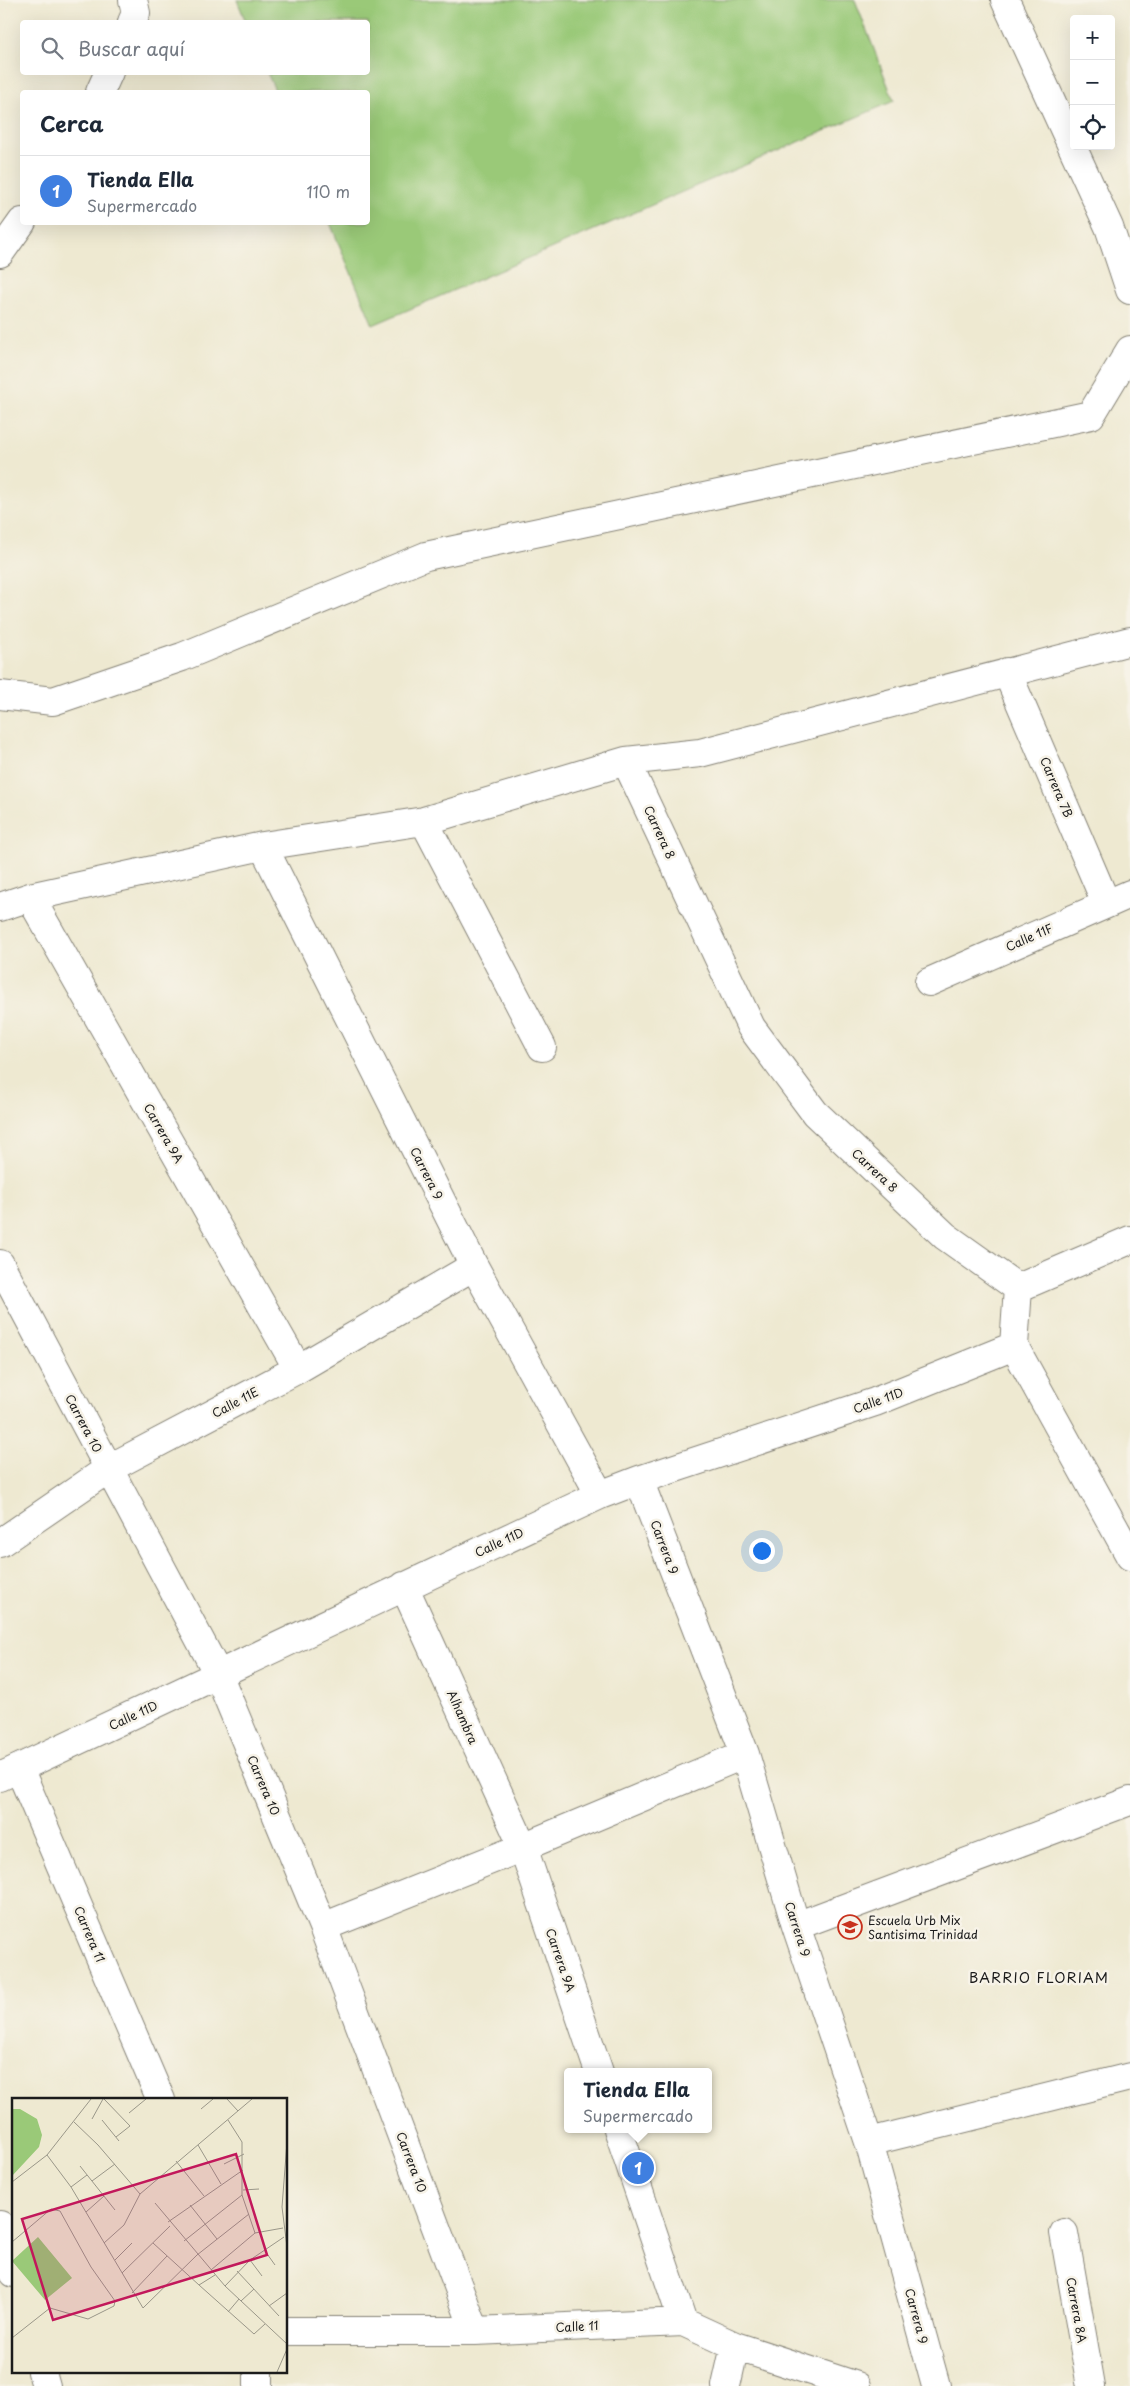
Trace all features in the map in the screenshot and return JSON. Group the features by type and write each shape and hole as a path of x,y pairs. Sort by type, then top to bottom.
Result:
{"street":[{"path":"133,0 136,13 133,20"},
{"path":"1005,0 1109,226 1130,290"},
{"path":"101,90 108,75"},
{"path":"0,253 20,225"},
{"path":"0,695 53,701 182,657 426,556 1091,414 1130,350"},
{"path":"0,907 30,897 263,846 424,821 626,762 700,753 1007,672 1130,642"},
{"name":"Carrera 7B","path":"1007,672 1118,898"},
{"name":"Carrera 8","path":"626,762 747,1018 757,1035 815,1113 945,1236 1018,1288"},
{"path":"424,821 542,1047"},
{"name":"Carrera 9","path":"263,846 474,1266 600,1495"},
{"name":"Carrera 9A","path":"30,897 298,1368"},
{"name":"Calle 11F","path":"929,982 1118,898"},
{"path":"1130,1240 1018,1288 1014,1346 1130,1556"},
{"name":"Carrera 10","path":"0,1264 218,1674 323,1927 475,2331"},
{"name":"Calle 11E","path":"0,1543 108,1469 298,1368 474,1266"},
{"name":"Calle 11D","path":"10,1773 600,1495 639,1480 875,1402 1014,1346"},
{"name":"Carrera 9","path":"639,1480 745,1754 796,1926 869,2142 936,2386"},
{"name":"Alhambra","path":"404,1586 523,1848"},
{"path":"323,1927 523,1848 745,1754"},
{"name":"Carrera 11","path":"10,1773 160,2098"},
{"path":"796,1926 1130,1801"},
{"name":"Carrera 9A","path":"523,1848 597,2068"},
{"path":"869,2142 1130,2077"},
{"path":"619,2133 683,2322"},
{"path":"0,2225 12,2266"},
{"name":"Carrera 8A","path":"1064,2233 1091,2386"},
{"name":"Calle 11","path":"288,2331 475,2331 683,2322 735,2346 856,2386"},
{"path":"726,2386 735,2346"}],"green space":[{"path":"237,0 855,0 894,101 373,325 331,225 370,225 370,90 275,90 268,75 370,75 370,20 245,20"}],"place":[{"name":"Escuela Urb Mix Santisima Trinidad","path":"850,1927"},
{"name":"Tienda Ella","path":"638,2168"}],"district":[{"name":"BARRIO FLORIAM","path":"1039,1977"}]}
